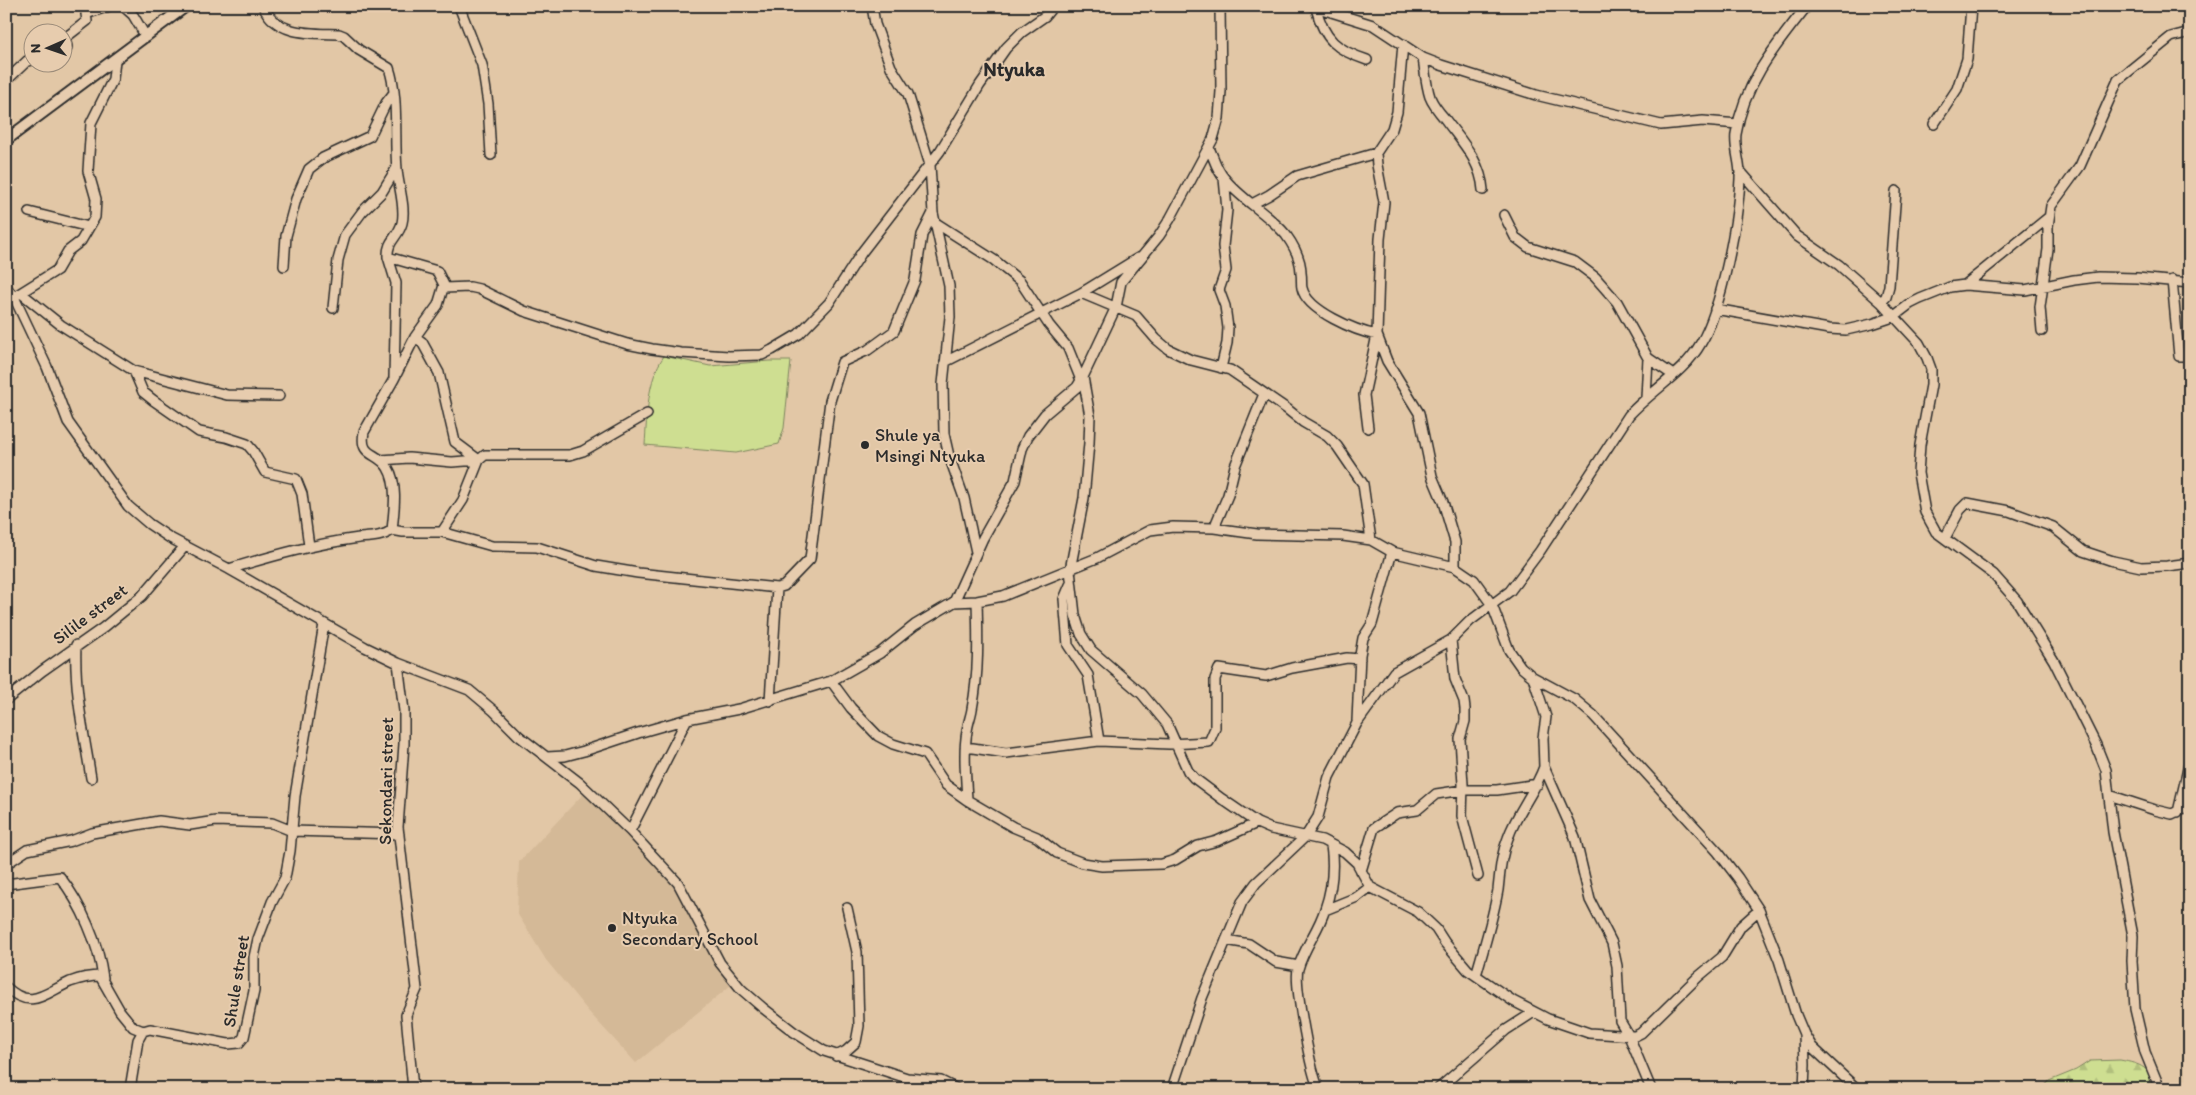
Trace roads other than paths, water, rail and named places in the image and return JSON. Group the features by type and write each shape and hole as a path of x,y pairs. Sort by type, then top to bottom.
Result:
{"street":[{"path":"72,33 87,21 86,14 109,6"},
{"path":"123,6 132,15 146,37"},
{"path":"6,140 186,6"},
{"path":"263,6 274,23 284,29 344,36 359,50 389,68 393,94 396,168 402,222 389,244 388,257 396,283 394,379"},
{"path":"459,6 482,65 488,104 491,155"},
{"path":"872,6 875,24 891,67 908,94 930,164 933,213 949,286 950,317 942,416 944,434 949,456 964,498 976,552"},
{"path":"444,288 470,287 479,289 524,311 627,344 681,353 729,356 762,354 798,334 829,303 862,252 930,164 1006,48 1022,32 1045,16 1052,6"},
{"path":"954,602 997,510 1015,481 1022,449 1028,436 1045,414 1069,395 1082,379 1116,307 1121,282 1170,219 1209,148 1216,129 1220,106 1220,6"},
{"path":"1172,1089 1202,998 1242,902 1256,883 1306,836 1318,817 1329,777 1357,723 1394,672 1451,640 1470,621 1510,591 1535,558 1630,415 1693,356 1702,342 1715,309 1737,210 1741,172 1736,143 1738,124 1750,89 1762,66 1807,6"},
{"path":"1934,124 1957,88 1967,59 1971,6"},
{"path":"1314,7 1373,24 1423,58 1536,95 1656,124 1669,125 1713,121 1738,124"},
{"path":"1314,7 1330,40 1350,54 1367,60"},
{"path":"2042,331 2040,307 2051,206 2080,166 2118,80 2171,37 2190,32"},
{"path":"1368,428 1364,395 1377,335 1379,254 1384,202 1376,165 1376,153 1392,129 1397,112 1403,44"},
{"path":"1423,58 1430,97 1437,110 1473,157 1481,173 1483,190"},
{"path":"18,295 57,270 65,255 81,241 95,217 94,190 88,171 91,123 113,79 115,60"},
{"path":"6,81 22,66"},
{"path":"284,266 286,236 296,199 309,169 323,158 370,136 386,103 393,94"},
{"path":"1209,148 1224,178 1241,196 1285,234 1301,262 1301,287 1310,300 1343,325 1377,335"},
{"path":"1252,204 1297,176 1376,153"},
{"path":"333,308 339,252 345,235 362,212 382,192 396,168"},
{"path":"1741,172 1797,236 1839,265 1881,302 1919,343 1927,358 1931,386 1920,445 1918,473 1925,512 1936,532 1994,574 2017,601 2077,704 2096,745 2106,770 2113,832 2133,936 2132,966 2135,1009 2145,1052 2160,1089"},
{"path":"1221,368 1227,343 1228,328 1225,306 1219,290 1226,270 1223,246 1227,210 1224,178"},
{"path":"1881,302 1886,297 1889,286 1896,191"},
{"path":"28,212 89,227"},
{"path":"229,569 309,546 383,535 392,530 403,532 442,532 492,546 537,548 596,566 638,573 777,588 789,581 810,559 830,401 842,362 868,350 894,331 915,280 922,235 933,213"},
{"path":"1504,215 1515,237 1528,247 1575,262 1595,277 1617,302 1648,358 1673,375"},
{"path":"1966,285 2049,217"},
{"path":"936,224 994,260 1020,281 1049,325 1068,348 1082,379 1090,416 1084,498 1070,570 1075,615 1086,643 1091,650 1142,694 1167,724 1184,762 1194,778 1257,823 1271,829 1306,836 1345,852 1361,871 1370,887 1407,906 1426,919 1436,929 1458,960 1476,975 1513,1001 1534,1012 1589,1034 1635,1036 1650,1026 1698,977 1722,957 1741,926 1759,910"},
{"path":"945,362 1081,293 1145,253"},
{"path":"388,257 437,271 444,288 438,305 415,337 364,432 362,441 366,450 387,466 393,484 392,530"},
{"path":"1715,309 1829,329 1846,330 1893,317 1910,304 1950,287 1966,285 2025,290 2098,277 2172,280 2190,283"},
{"path":"2172,280 2179,356 2190,356"},
{"path":"6,287 61,325 134,371 221,394 279,396"},
{"path":"1081,293 1136,316 1156,339 1168,349 1191,360 1230,370 1303,422 1327,436 1337,446 1363,484 1371,540"},
{"path":"18,295 68,422 128,506 156,529 324,624 398,663 469,690 519,736 580,783 630,831 678,883 720,963 741,989 794,1032 824,1051 836,1056 907,1078 942,1081 957,1089"},
{"path":"1377,335 1387,361 1419,413 1432,476 1443,502 1455,542 1455,567"},
{"path":"415,337 422,342 439,373 455,442 479,460"},
{"path":"1646,398 1648,358"},
{"path":"134,371 143,392 199,432 226,437 247,444 265,472 296,479 302,494 309,546"},
{"path":"1214,528 1264,394"},
{"path":"442,532 463,500 479,460 485,455 570,455 583,451 647,414"},
{"path":"381,460 409,458 452,462 479,460"},
{"path":"1945,538 1960,510 1967,503 2009,511 2053,527 2083,551 2112,561 2141,566 2167,566 2190,563"},
{"path":"547,757 565,756 584,751 606,742 687,719 770,701 831,681 880,653 915,625 954,602 977,601 1003,596 1097,558 1150,530 1173,527 1214,528 1257,534 1302,533 1371,540 1392,552 1455,567 1474,580 1492,604 1509,650 1521,667 1533,677 1574,699 1593,715 1718,852 1759,910 1779,960 1804,1034 1812,1047 1857,1089"},
{"name":"Silile street","path":"6,700 76,645 103,628 142,596 185,546"},
{"path":"1357,723 1360,659 1363,638 1372,624 1392,552"},
{"path":"1071,585 1064,600 1068,645 1088,675 1099,741"},
{"path":"770,701 777,588"},
{"path":"967,800 966,747 967,730 973,707 977,662 977,601"},
{"name":"Shule street","path":"143,1031 150,1029 228,1044 238,1044 242,1040 254,991 254,957 258,939 272,902 285,878 295,796 324,624"},
{"path":"1451,640 1455,680 1464,701 1465,709 1460,749 1463,790 1462,816 1478,876"},
{"path":"76,645 75,672 78,700 91,778"},
{"path":"966,747 1006,753 1099,741 1169,744 1176,742 1209,742 1215,728 1215,679 1219,669 1266,676 1292,668 1347,658 1360,659"},
{"name":"Sekondari street","path":"398,663 404,711 399,834 417,988 406,1015 413,1089"},
{"path":"1476,975 1498,890 1498,873 1508,837 1538,784 1544,767 1543,738 1546,716 1533,677"},
{"path":"831,681 851,708 878,736 893,744 924,754 946,784 967,800 1013,827 1037,837 1057,853 1083,863 1102,866 1162,864 1175,860 1198,846 1217,841 1257,823"},
{"path":"630,831 687,719"},
{"path":"2178,812 2190,760"},
{"path":"1544,767 1575,837 1590,900 1615,954 1619,1018 1629,1036 1651,1089"},
{"path":"1361,871 1375,826 1397,813 1417,810 1433,796 1463,790 1497,790 1538,784"},
{"path":"2109,795 2172,814 2190,805"},
{"path":"6,864 27,850 71,841 92,833 159,821 190,825 216,821 272,823 292,831 399,834"},
{"path":"1319,1089 1315,1082 1307,1049 1297,974 1325,910 1332,875 1333,858 1331,845"},
{"path":"6,884 60,878 69,889 87,922 109,993 120,1011 134,1027 143,1031 138,1040 130,1089"},
{"path":"1325,910 1357,896 1370,887"},
{"path":"836,1056 846,1051 856,1042 859,1026 857,952 847,908"},
{"path":"1226,940 1249,944 1276,962 1299,966"},
{"path":"6,987 23,998 40,999 71,982 97,976 103,978"},
{"path":"1438,1089 1506,1030 1534,1012"},
{"path":"1804,1034 1804,1089"}],"place":[{"name":"Shule ya Msingi Ntyuka","path":"865,445"},
{"name":"Ntyuka Secondary School","path":"612,928"}],"district":[{"name":"Ntyuka","path":"1014,69"}]}
